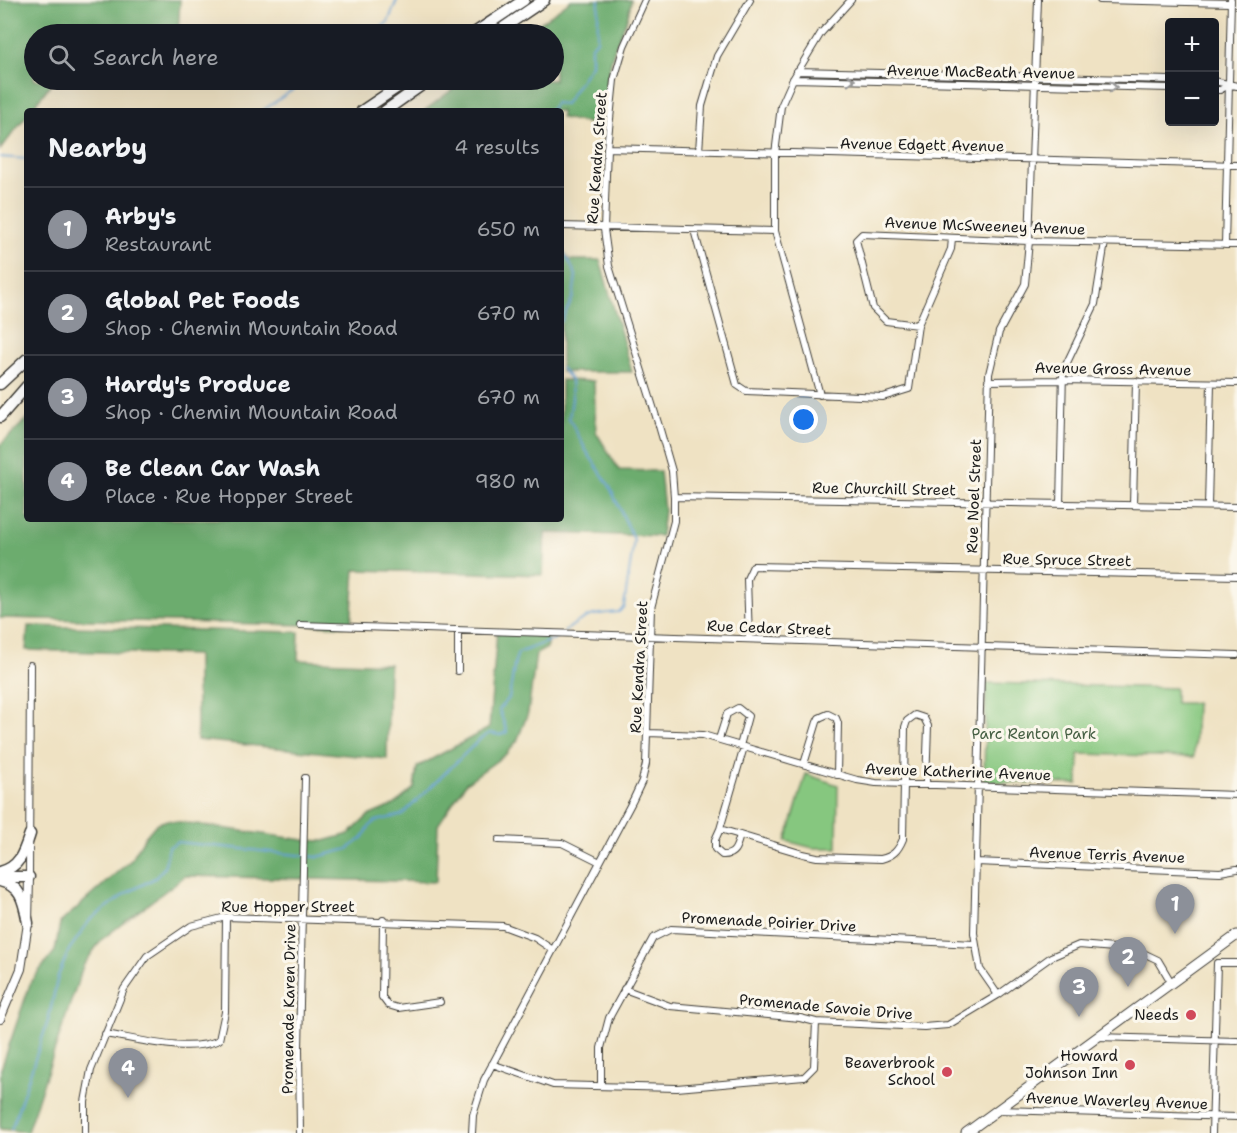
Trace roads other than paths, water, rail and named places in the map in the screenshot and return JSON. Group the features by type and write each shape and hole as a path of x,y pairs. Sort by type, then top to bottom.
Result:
{"highway":[{"path":"488,24 524,0"},
{"path":"509,24 544,0"},
{"path":"366,108 393,90"},
{"path":"389,108 415,90"},
{"path":"0,384 24,362"},
{"path":"0,417 24,389"},
{"path":"0,872 19,862 30,834"},
{"path":"0,879 29,877"},
{"path":"0,879 20,892 28,923"}],"main road":[{"path":"966,1133 1237,935"}],"street":[{"name":"Rue Kendra Street","path":"472,1133 473,1115 478,1095 492,1064 642,781 646,764 651,608 672,529 674,497 672,471 609,266 604,228 607,148 614,80 624,46 645,0"},
{"path":"699,151 702,106 717,56 750,0"},
{"path":"820,395 775,231 775,154 781,106 793,79 821,33 851,0"},
{"name":"Rue Noel Street","path":"998,995 980,969 974,944 988,381 999,332 1025,284 1029,241 1038,0"},
{"path":"1100,0 1230,1 1225,244"},
{"name":"Avenue MacBeath Avenue","path":"797,71 1162,80"},
{"name":"Avenue MacBeath Avenue","path":"793,79 1165,88"},
{"path":"1161,88 1162,80"},
{"path":"1219,81 1228,86"},
{"path":"1219,90 1228,86 1237,86"},
{"name":"Avenue Edgett Avenue","path":"607,148 1237,165"},
{"path":"564,226 775,231"},
{"path":"694,230 737,385 746,391 883,397 909,389 918,325 951,249 952,238"},
{"name":"Avenue McSweeney Avenue","path":"918,325 885,321 873,308 856,240 862,234 1029,241 1237,245"},
{"path":"1060,504 1063,371 1095,304 1105,242"},
{"name":"Avenue Gross Avenue","path":"988,381 1237,383"},
{"path":"1134,502 1136,381"},
{"path":"1208,506 1211,383"},
{"name":"Rue Churchill Street","path":"674,497 1060,504 1134,502 1237,507"},
{"name":"Rue Spruce Street","path":"749,639 747,579 753,566 1237,576"},
{"name":"Rue Cedar Street","path":"300,625 1237,655"},
{"path":"458,630 458,671"},
{"path":"0,1019 21,969 28,923 30,665"},
{"path":"720,739 727,714 738,708 748,716 742,746 714,845 715,849 722,855 731,854 740,835"},
{"path":"804,764 817,722 823,715 828,714 836,718 838,723 837,774"},
{"path":"720,829 817,857 881,859 891,857 899,849 903,839 905,727 907,721 915,715 924,718 927,726 926,784"},
{"name":"Avenue Katherine Avenue","path":"648,733 703,735 876,783 1237,795"},
{"name":"Promenade Karen Drive","path":"300,1133 305,778"},
{"path":"499,840 562,843 600,862"},
{"name":"Avenue Terris Avenue","path":"976,862 1220,872 1237,869"},
{"path":"105,1034 180,1046 208,1045 219,1040 225,1012 226,917"},
{"name":"Rue Hopper Street","path":"84,1133 85,1102 91,1070 123,989 147,956 191,926 226,917 383,920 503,926 536,939 553,950"},
{"path":"383,920 382,997 388,1005 398,1008 441,1002"},
{"name":"Promenade Poirier Drive","path":"601,1086 602,1048 609,1018 653,938 671,929 974,944"},
{"name":"Promenade Savoie Drive","path":"624,989 670,1006 800,1018 816,1022 924,1028 948,1025 998,995 1051,957 1079,945 1137,950 1158,960 1171,982"},
{"path":"1210,954 1217,963 1212,1133"},
{"path":"1217,963 1237,963"},
{"path":"492,1064 553,1085 677,1088 804,1077 813,1067 816,1022"},
{"path":"1097,1037 1237,1041"},
{"name":"Avenue Waverley Avenue","path":"997,1110 1237,1117"}],"waterway":[{"path":"386,24 397,0"},
{"path":"552,108 555,103 565,104 591,65 591,47 597,40 599,0"},
{"path":"266,108 292,90"},
{"path":"0,157 24,159"},
{"path":"564,253 576,275 573,297 564,316"},
{"path":"564,372 571,380 572,399 569,418 587,452 609,485 634,540 624,606 619,612 584,619 564,632"},
{"path":"11,1130 48,1021 58,976 69,950 90,920 125,894 155,878 164,868 169,847 177,842 317,857 348,849 363,838 369,827 376,821 402,815 480,739 490,733 500,735 507,732 499,709 509,698 518,653 559,635"}],"place":[{"name":"Arby's","path":"1175,934"},
{"name":"Global Pet Foods","path":"1128,987"},
{"name":"Needs","path":"1191,1015"},
{"name":"Hardy's Produce","path":"1079,1017"},
{"name":"Howard Johnson Inn","path":"1130,1065"},
{"name":"Beaverbrook School","path":"947,1072"},
{"name":"Be Clean Car Wash","path":"128,1098"}],"park label":[{"name":"Parc Renton Park","path":"1034,734"}]}
